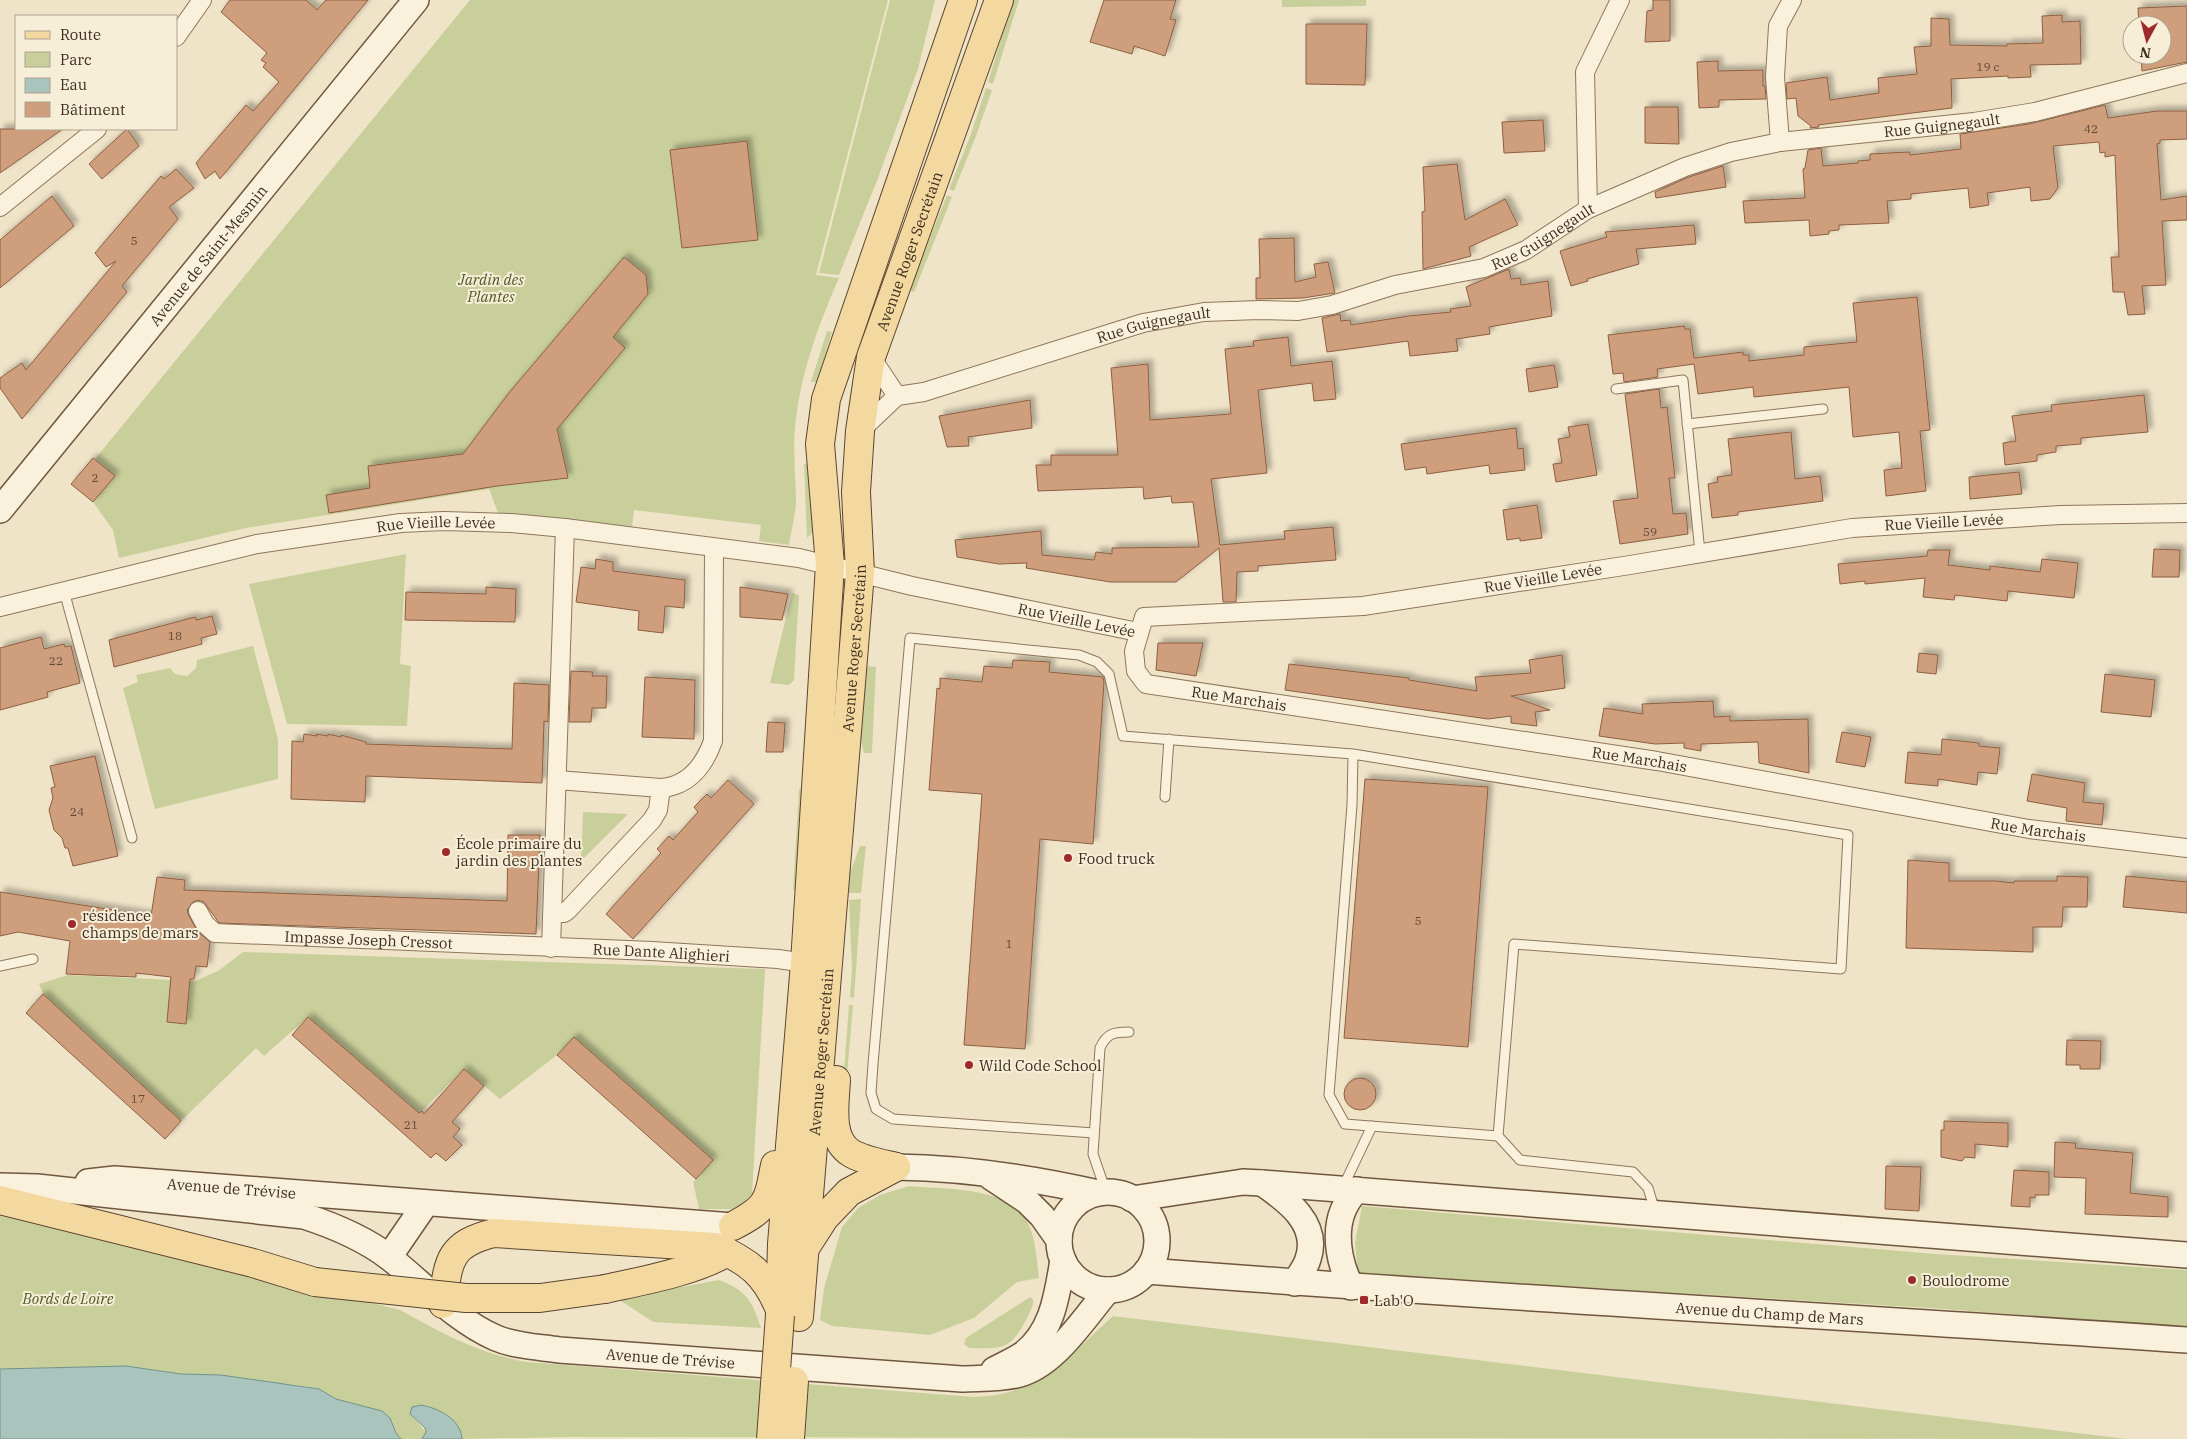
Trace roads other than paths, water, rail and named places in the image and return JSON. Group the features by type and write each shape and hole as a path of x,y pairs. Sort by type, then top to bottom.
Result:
{"main road":[{"name":"Avenue Roger Secrétain","path":"786,1315 782,1244 805,963 830,565 820,444 826,399 963,0"},
{"name":"Avenue Roger Secrétain","path":"786,1315 805,1248 829,932 860,573 856,492 860,432 871,357 999,0"},
{"path":"829,932 838,1023 834,1116 838,1138 851,1153 896,1167"},
{"path":"733,1226 754,1215 764,1206 770,1193 799,1023"},
{"path":"805,1248 824,1217 848,1192 896,1167"},
{"path":"0,1200 253,1263 315,1282 466,1298 540,1298 605,1288 650,1279 716,1260 727,1252"},
{"path":"443,1304 447,1270 455,1252 472,1238 494,1233 714,1247 727,1252 753,1270 766,1282 786,1315 790,1439"},
{"path":"771,1439 786,1315"}],"street":[{"path":"178,34 202,0"},
{"name":"Avenue de Saint-Mesmin","path":"0,510 416,0"},
{"path":"1588,209 1585,72 1620,0"},
{"path":"1780,142 1775,77 1778,26 1792,0"},
{"name":"Rue Guignegault","path":"898,396 924,392 1143,323 1204,312 1298,311 1332,305 1394,285 1484,268 1526,250 1588,209 1685,167 1731,152 1780,142 1974,122 2035,112 2187,73"},
{"path":"0,207 97,130"},
{"path":"860,432 898,396 871,357"},
{"name":"Rue Vieille Levée","path":"5,602 64,590 257,544 401,523 454,521 511,523 565,528 799,558 912,586 1138,632 1144,617 1363,606 1852,528 2061,515 2187,513"},
{"path":"551,948 565,528"},
{"path":"557,780 661,788 675,787 699,768 708,756 712,742 714,548"},
{"name":"Rue Marchais","path":"1138,632 1134,651 1136,671 1146,684 1657,761 2029,829 2187,848"},
{"path":"553,913 564,913 568,910 652,820 658,810 661,788"},
{"name":"Impasse Joseph Cressot","path":"198,911 205,924 215,933 551,948"},
{"name":"Rue Dante Alighieri","path":"551,948 652,951 778,959 805,963"},
{"path":"896,1167 943,1168 1038,1180 1102,1193 1121,1194 1144,1208 1153,1222 1157,1238 1155,1255 1147,1271 1136,1281 1124,1288 1108,1290 1094,1288 1081,1282 1070,1273 1061,1250 1042,1216 1027,1201 989,1175"},
{"name":"Avenue de Trévise","path":"36,1187 115,1179 733,1226"},
{"path":"1132,1199 1243,1182 1262,1182 2187,1256"},
{"path":"1262,1182 1287,1200 1308,1227 1311,1240 1308,1260 1295,1283"},
{"name":"Avenue de Trévise","path":"0,1186 36,1187 304,1216 332,1225 356,1236 389,1257 443,1304 496,1338 524,1345 559,1350 962,1379 1016,1375 1032,1369 1056,1352 1108,1290"},
{"path":"1350,1190 1340,1215 1338,1240 1343,1271 1351,1287"},
{"path":"1061,1250 1064,1219 1073,1207 1084,1199 1102,1193"},
{"path":"389,1257 426,1203"},
{"name":"Avenue de Trévise","path":"981,1378 1022,1354 1040,1337 1055,1306 1061,1250"},
{"name":"Avenue du Champ de Mars","path":"1147,1271 1351,1287 1915,1321 2187,1340"}],"lane":[{"path":"1616,389 1683,380 1700,553"},
{"path":"1687,424 1823,409"},
{"path":"64,590 132,838"},
{"path":"1094,1133 893,1119 876,1110 871,1093 873,1064 910,638 1079,655 1097,662 1109,674 1123,736 1352,754 1848,835 1841,969 1514,944 1498,1136"},
{"path":"1165,797 1169,739"},
{"path":"1352,754 1352,805 1330,1095 1345,1124 1498,1136 1520,1160 1634,1172 1648,1188 1656,1214"},
{"path":"0,966 33,959"},
{"path":"1102,1193 1093,1154 1100,1048 1104,1039 1113,1032 1129,1032"},
{"path":"1350,1190 1372,1126"}],"water":[{"path":"126,1366 181,1374 221,1375 319,1389 336,1399 382,1411 390,1418 396,1433 401,1439 0,1439 0,1369"},
{"path":"421,1405 441,1412 453,1420 461,1432 462,1439 422,1439 426,1432 425,1428 410,1414 412,1407"}],"place":[{"name":"École primaire du jardin des plantes","path":"446,852"},
{"name":"Food truck","path":"1068,858"},
{"name":"résidence champs de mars","path":"72,924"},
{"name":"Wild Code School","path":"969,1065"},
{"name":"Boulodrome","path":"1912,1280"},
{"name":"Lab'O","path":"1364,1300"}],"park label":[{"name":"Jardin des Plantes","path":"491,288"},
{"name":"Bords de Loire","path":"68,1298"}]}
